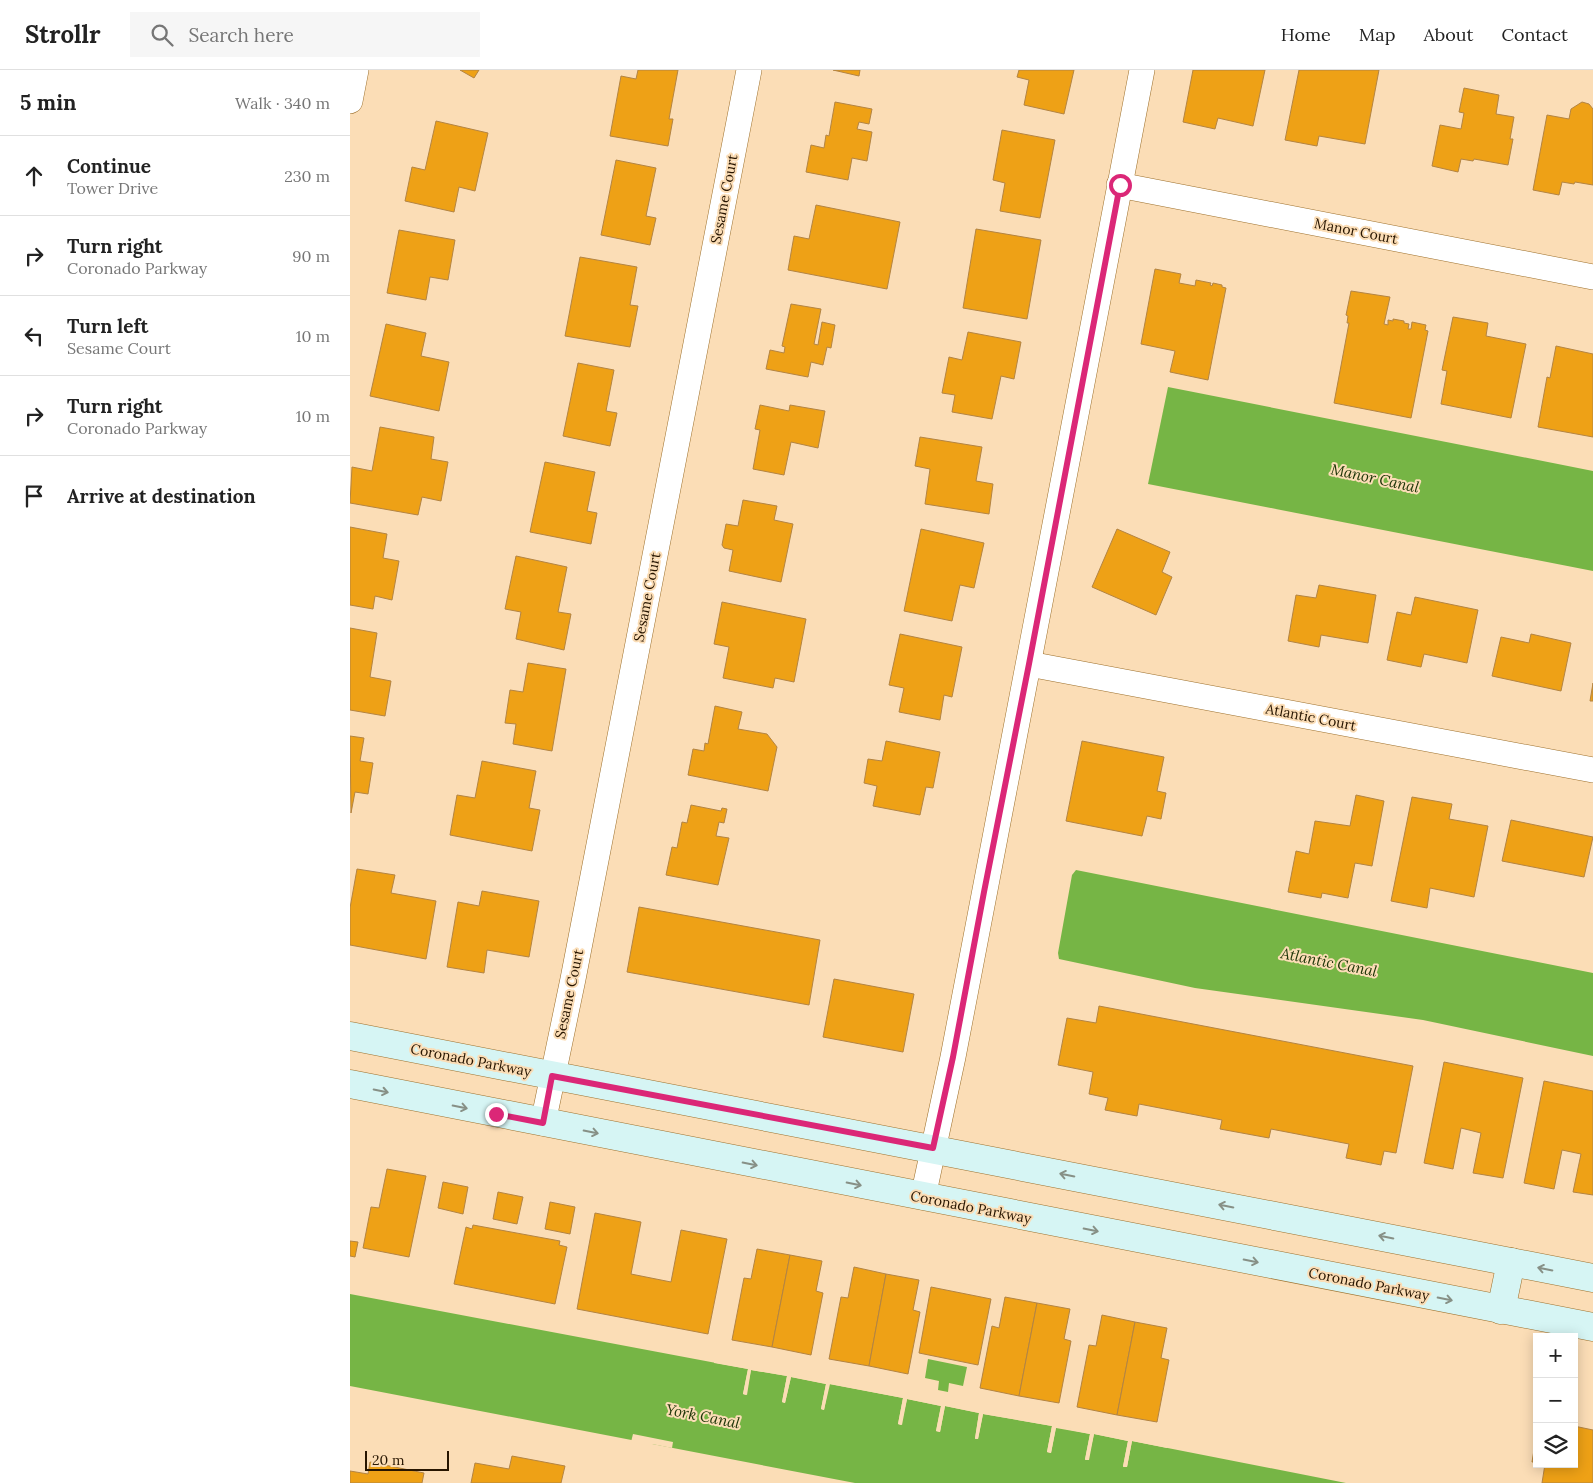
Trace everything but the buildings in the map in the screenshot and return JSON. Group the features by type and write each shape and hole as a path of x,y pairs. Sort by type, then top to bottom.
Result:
{"street":[{"path":"350,101 356,70"},
{"name":"Sesame Court","path":"543,1123 573,979 749,70"},
{"path":"923,1197 953,1057 1142,70"},
{"name":"Manor Court","path":"1120,185 1593,277"},
{"name":"Atlantic Court","path":"1029,664 1593,770"},
{"name":"Coronado Parkway","path":"350,1036 1593,1278"},
{"name":"Coronado Parkway","path":"350,1084 1593,1327"},
{"path":"1501,1310 1511,1262"}],"water":[{"name":"Manor Canal","path":"1168,387 1593,471 1593,571 1148,484"},
{"name":"Atlantic Canal","path":"1076,870 1593,973 1593,1056 1423,1020 1195,988 1059,959 1058,953 1072,875"},
{"name":"York Canal","path":"350,1294 748,1369 743,1394 746,1395 751,1370 787,1376 782,1402 785,1403 791,1377 826,1384 821,1409 824,1410 829,1384 903,1398 898,1424 901,1425 907,1399 941,1406 936,1431 940,1432 945,1406 979,1413 975,1438 978,1439 983,1414 1052,1426 1047,1452 1051,1453 1056,1427 1090,1434 1085,1459 1088,1460 1094,1434 1128,1441 1123,1466 1127,1467 1132,1441 1346,1483 855,1483 350,1386"},
{"path":"928,1359 967,1367 963,1386 949,1383 948,1392 938,1390 939,1381 925,1378"}],"pier":[{"path":"714,1360 1168,1446 1167,1448 1132,1441 1127,1467 1123,1467 1128,1441 1094,1434 1089,1460 1085,1460 1090,1434 1056,1428 1051,1453 1047,1452 1052,1426 983,1414 978,1439 975,1439 979,1413 945,1406 940,1432 936,1431 941,1406 907,1399 902,1425 898,1424 903,1398 830,1384 824,1410 821,1409 826,1384 791,1377 785,1403 782,1402 787,1376 751,1370 747,1395 743,1394 748,1369 714,1363"},
{"path":"633,1434 673,1442 672,1448 631,1442"}],"route":[{"path":"496,1114 543,1123 552,1076 933,1148 953,1057 1120,185"}]}
